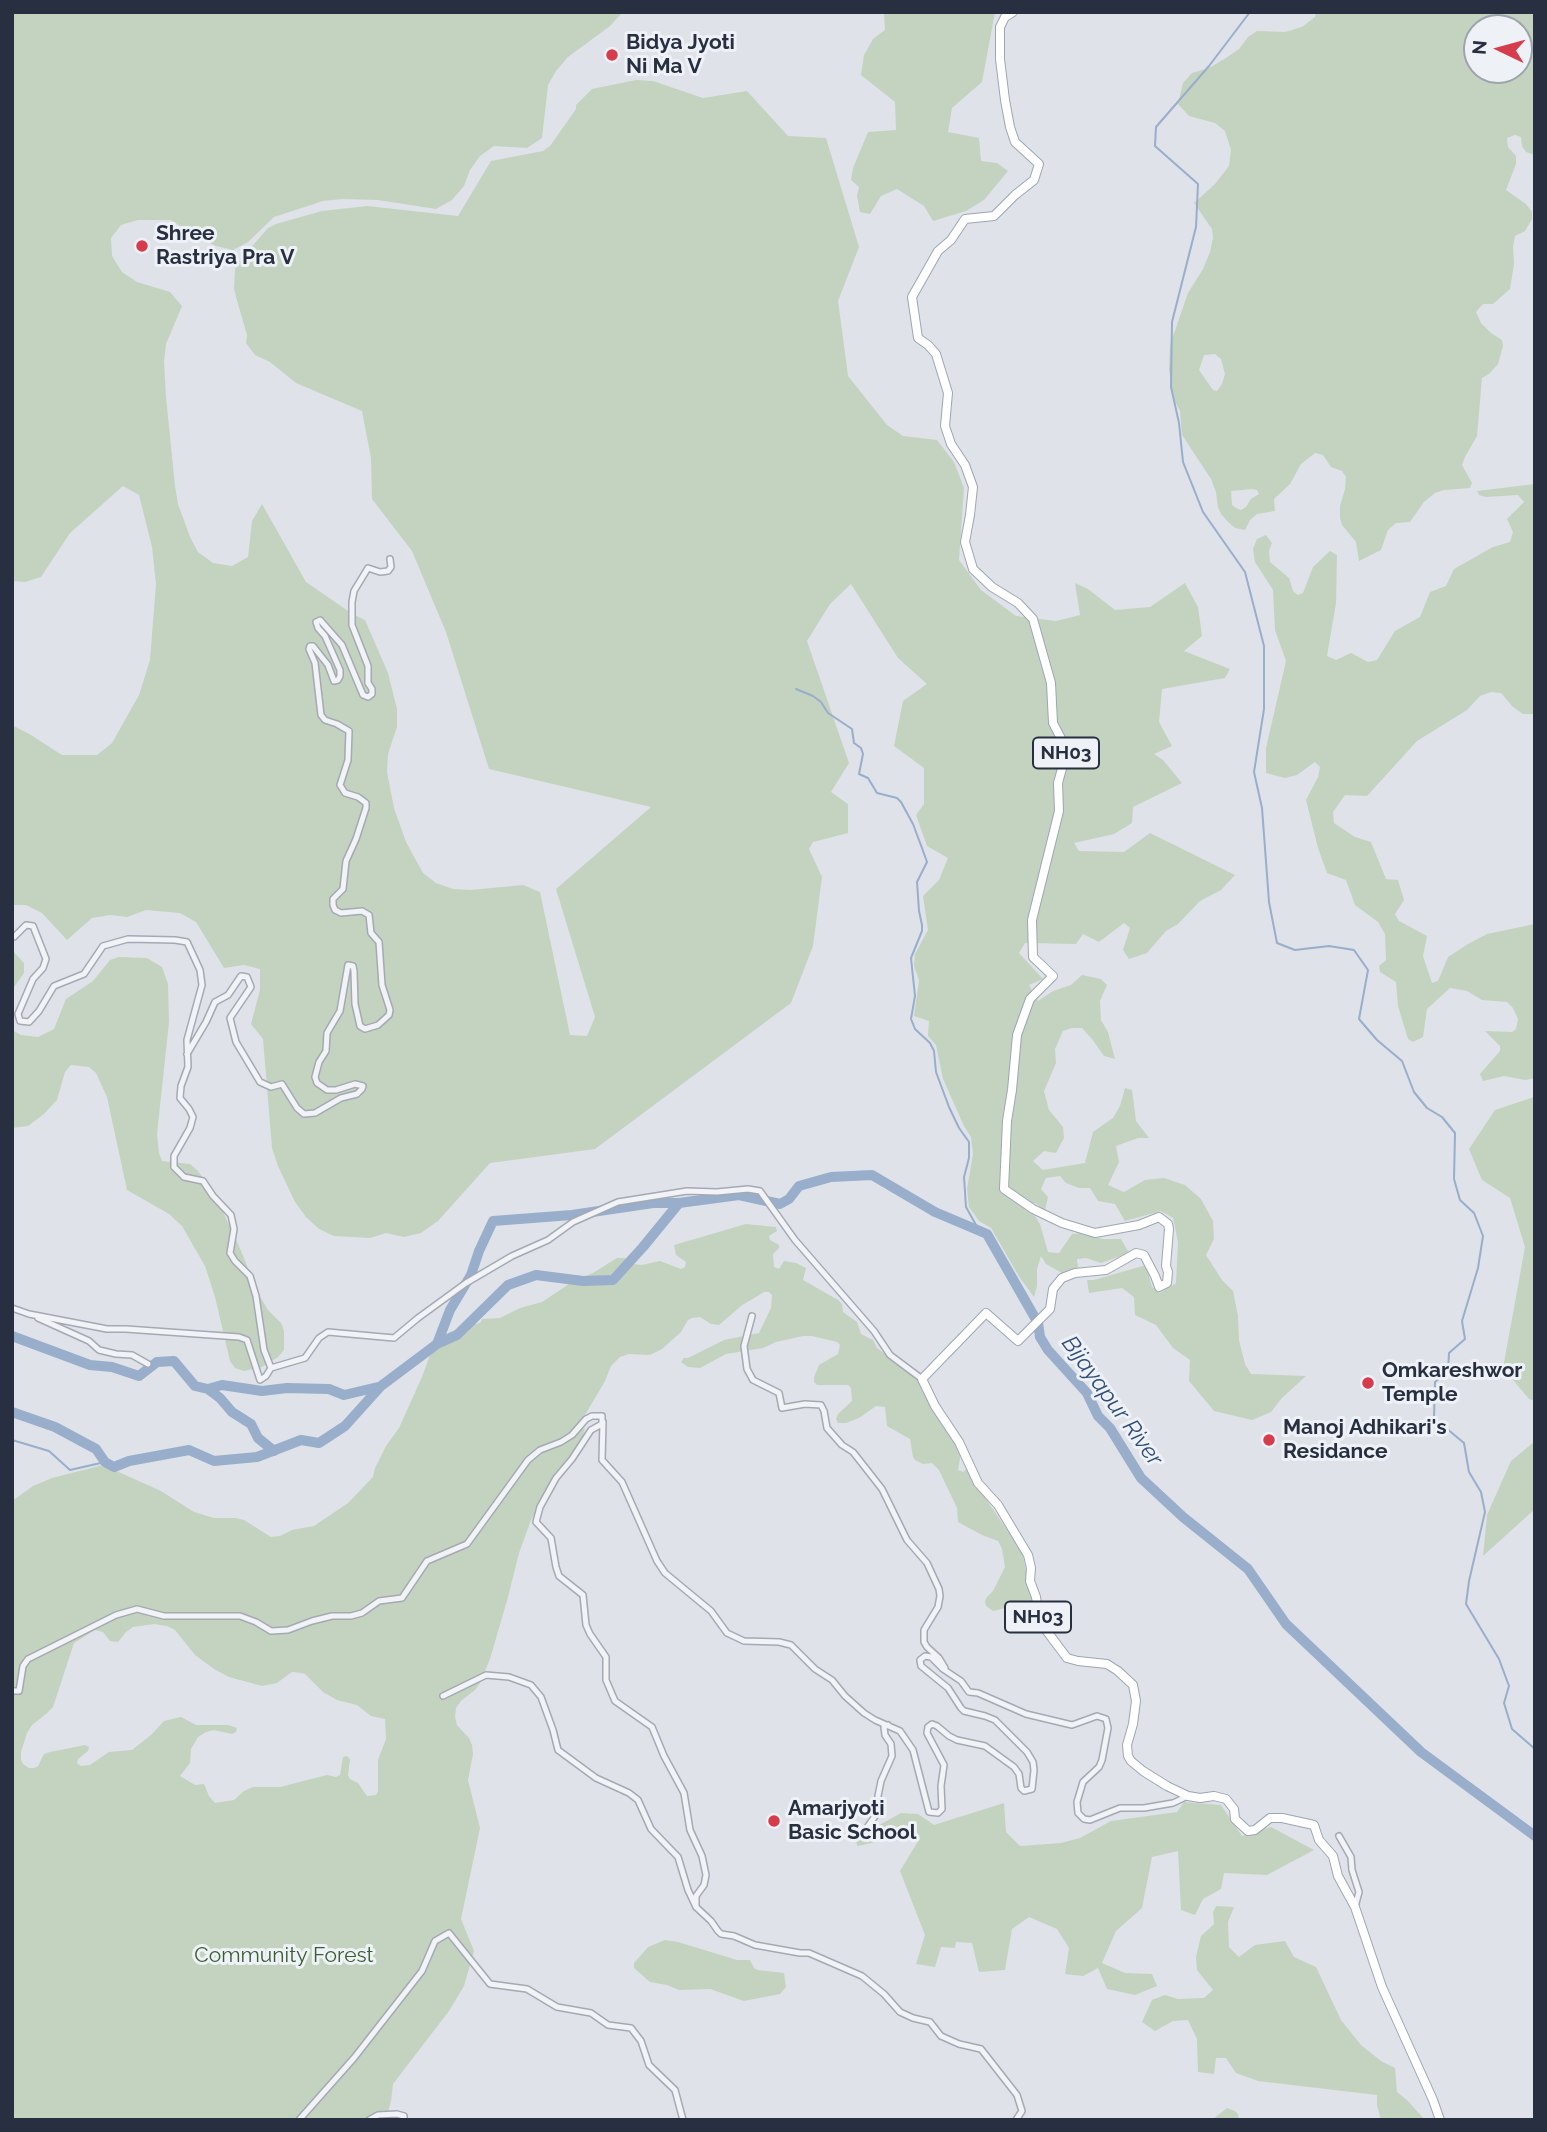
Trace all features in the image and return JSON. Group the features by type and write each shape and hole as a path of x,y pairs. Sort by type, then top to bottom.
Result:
{"main road":[{"name":"NH03","path":"1013,12 1005,17 1000,27 1000,59 1005,100 1015,142 1039,164 1034,180 994,216 965,219 951,240 938,251 912,297 918,338 936,354 948,393 945,426 973,487 965,542 973,569 992,587 1018,603 1033,619 1051,683 1053,723 1068,750 1058,783 1059,811 1032,920 1033,957 1053,976 1030,999 1017,1035 1007,1121 1004,1189 1033,1209 1062,1223 1095,1233 1139,1225 1159,1217 1168,1224 1169,1230 1166,1266 1168,1272 1167,1283 1159,1287 1144,1255 1136,1252 1106,1270 1075,1273 1062,1278 1053,1289 1050,1308 1021,1339 1018,1341 986,1313 922,1380 935,1406 959,1442 978,1483 998,1506 1027,1555 1040,1622 1067,1657 1107,1664 1133,1685 1136,1701 1127,1745 1128,1756 1143,1771 1188,1796 1226,1799 1234,1809 1235,1819 1248,1831 1255,1830 1270,1818 1314,1825 1319,1840 1333,1856 1338,1876 1355,1907 1382,1987 1440,2120"}],"street":[{"path":"187,1054 215,1002 228,995 241,976 247,977 251,987 230,1018 236,1042 260,1082 271,1087 282,1084 304,1114 315,1114 362,1089 362,1086 355,1084 327,1090 317,1083 315,1077 318,1062 326,1051 327,1033 340,1011 348,965 352,966 354,971 355,1004 360,1026 365,1029 378,1025 389,1015 390,1010 382,985 379,942 371,933 369,915 362,911 341,913 335,910 333,905 333,899 343,889 346,860 356,839 366,803 345,793 340,786 348,760 349,732 321,715 316,663 309,649 313,646 328,665 334,681 338,681 340,670 318,628 316,622 320,620 342,645 363,695 368,697 372,694 368,683 368,666 352,625 352,602 354,591 368,568 380,572 388,571 391,567 390,559"},
{"path":"12,937 26,925 33,926 46,959 43,968 33,979 18,1014 20,1021 29,1022 54,986 84,974 103,946 128,939 187,942 200,970 202,985 187,1040 188,1067 180,1098 193,1117 190,1128 174,1156 174,1167 184,1177 203,1181 231,1214 234,1229 230,1253 250,1276 256,1296 264,1350 271,1368"},
{"path":"29,1314 107,1329 126,1328 239,1337 247,1340 260,1380 271,1368 305,1358 319,1338 328,1332 394,1338 458,1288 484,1272 548,1240 573,1222 618,1202 687,1191 748,1189 760,1191 795,1240 874,1331 890,1355 922,1380"},
{"path":"12,1308 89,1341 99,1350 132,1355 148,1364"},
{"path":"752,1316 744,1346 747,1369 753,1380 779,1393 782,1408 805,1404 821,1405 827,1428 853,1452 881,1489 907,1539 927,1563 940,1596 936,1612 924,1630 924,1642 951,1675"},
{"path":"12,1691 19,1691 23,1666 28,1659 116,1615 137,1609 164,1616 240,1616 271,1631 288,1630 332,1616 351,1616 362,1613 380,1601 402,1598 427,1561 467,1544 528,1460 540,1450 572,1435 588,1418 602,1416 602,1460 622,1482 657,1561 665,1573 711,1611 727,1633 744,1641 791,1645 814,1669 832,1679 845,1696 864,1713 900,1731 913,1750 927,1810 930,1813 938,1813 942,1809 944,1765 927,1735 927,1729 932,1724 957,1740 985,1746 1014,1767 1022,1790 1030,1791 1034,1765 1027,1752 989,1717 964,1711 942,1681 921,1666 921,1658 925,1656 931,1657 961,1681 969,1692 1034,1717 1072,1724 1097,1716 1106,1718 1108,1728 1102,1760 1099,1767 1083,1782 1077,1802 1078,1813 1084,1819 1090,1820 1120,1808 1144,1808 1173,1803 1188,1796"},
{"path":"603,1422 590,1431 572,1459 559,1473 543,1501 536,1522 551,1538 559,1576 583,1595 586,1625 606,1657 606,1680 615,1701 652,1727 663,1756 684,1793 690,1830 702,1856 706,1875 704,1885 696,1896 696,1907"},
{"path":"443,1696 486,1675 509,1677 531,1685 541,1697 554,1730 558,1750 596,1778 638,1800 651,1829 678,1857 688,1891 696,1907 721,1934 755,1945 809,1953 862,1976 900,2012 929,2022 941,2036 981,2049 1017,2095 1021,2110 1016,2120"},
{"path":"868,1826 878,1812 880,1781 892,1756 891,1744 885,1735 884,1727 888,1724"},
{"path":"1339,1836 1351,1857 1359,1892 1355,1907"},
{"path":"299,2120 354,2058 414,1982 422,1971 435,1941 449,1934 490,1984 527,1989 557,2007 591,2012 608,2025 631,2028 641,2042 649,2065 675,2090 683,2120"},
{"path":"369,2120 379,2115 397,2113 404,2116 404,2120"}],"green space":[{"path":"12,12 623,12 610,26 568,57 556,71 548,85 542,138 527,148 494,146 480,156 470,170 464,186 452,200 436,209 378,200 323,201 274,217 248,242 233,250 201,239 171,220 138,220 121,225 111,238 112,256 122,272 137,282 170,292 182,306 166,344 166,397 178,504 198,552 213,563 232,566 248,557 252,521 262,504 306,582 365,620 388,673 397,709 397,727 388,754 387,772 394,808 406,842 423,873 436,883 453,889 470,890 523,885 540,892 570,1035 587,1036 595,1017 556,889 651,807 489,769 446,632 412,551 372,499 371,458 362,411 296,383 270,362 255,355 246,343 247,335 234,288 235,269 268,228 322,211 367,206 458,216 491,161 543,151 550,146 576,109 576,105 592,89 636,80 653,81 703,98 747,91 788,136 826,138 859,247 838,301 848,376 887,425 903,436 937,440 954,462 964,488 959,560 981,590 1016,616 1056,621 1080,615 1075,583 1088,589 1115,610 1150,607 1185,583 1198,607 1202,636 1184,651 1230,669 1225,678 1162,689 1159,722 1172,746 1154,754 1163,760 1182,783 1133,807 1132,823 1114,834 1074,843 1079,851 1124,852 1150,833 1235,875 1221,890 1200,901 1178,924 1166,931 1147,953 1129,959 1123,950 1130,928 1124,923 1099,942 1083,934 1076,944 1025,943 1019,953 1043,979 1029,985 1038,1001 1053,991 1071,985 1082,975 1101,979 1107,985 1100,1001 1101,1020 1108,1032 1115,1059 1104,1056 1082,1028 1063,1031 1055,1049 1056,1063 1044,1091 1049,1110 1063,1127 1064,1138 1056,1153 1044,1151 1033,1161 1043,1170 1085,1163 1093,1132 1113,1118 1125,1088 1132,1090 1136,1121 1149,1138 1138,1138 1116,1146 1119,1162 1108,1185 1124,1192 1145,1180 1164,1178 1185,1185 1201,1199 1213,1221 1214,1239 1206,1255 1222,1280 1233,1291 1245,1364 1251,1374 1306,1376 1271,1412 1252,1420 1214,1411 1189,1381 1190,1360 1173,1348 1156,1325 1135,1315 1134,1297 1122,1288 1089,1293 1087,1280 1146,1265 1152,1287 1160,1293 1176,1283 1178,1242 1173,1218 1161,1211 1125,1221 1115,1204 1098,1201 1090,1188 1079,1188 1066,1183 1060,1176 1046,1178 1041,1189 1048,1197 1045,1210 1035,1203 1024,1209 1035,1216 1040,1224 1048,1252 1059,1253 1072,1234 1082,1233 1103,1239 1121,1239 1129,1253 1101,1263 1086,1258 1077,1259 1078,1267 1064,1274 1046,1264 1041,1256 1034,1297 991,1228 979,1221 969,1207 967,1189 973,1154 971,1137 943,1079 936,1045 928,1036 929,1021 914,1016 919,980 914,966 915,954 928,930 923,896 939,880 948,858 927,846 916,815 924,804 924,768 894,746 903,701 927,684 898,658 851,584 830,604 807,641 849,763 831,792 848,804 848,833 813,842 809,849 822,877 813,946 791,1003 595,1149 490,1163 438,1221 421,1233 404,1237 386,1233 370,1238 334,1236 319,1229 295,1202 272,1148 263,1039 251,1024 260,990 260,969 244,965 224,968 196,922 180,913 146,910 127,917 110,915 92,918 67,940 42,913 26,905 12,905 12,725 62,755 97,755 112,743 139,695 150,660 156,584 152,547 139,495 123,486 70,533 41,577 25,582 12,581"},
{"path":"884,12 995,12 982,82 952,108 948,132 979,138 981,161 997,163 1008,171 984,200 966,211 933,221 924,206 897,189 881,196 870,214 860,212 857,196 859,187 851,180 853,168 868,132 896,130 895,102 861,75 864,55 873,39 885,30"},
{"path":"1316,12 1535,12 1535,155 1526,152 1521,137 1515,135 1507,138 1508,147 1516,156 1516,164 1506,190 1526,204 1532,212 1532,219 1525,231 1515,236 1510,289 1493,304 1483,304 1476,312 1481,323 1502,340 1503,346 1498,364 1482,378 1477,436 1462,465 1472,483 1470,488 1435,493 1424,502 1410,522 1396,523 1388,530 1381,550 1359,561 1356,542 1342,525 1340,518 1346,477 1342,471 1331,467 1323,455 1315,453 1301,464 1290,484 1274,499 1275,511 1257,514 1245,530 1235,528 1228,522 1218,507 1211,479 1182,435 1180,411 1174,400 1169,370 1170,345 1188,293 1203,269 1213,238 1212,229 1194,203 1215,184 1229,166 1231,150 1225,131 1215,123 1189,116 1178,104 1183,83 1192,73 1209,68 1239,49 1248,37 1257,31 1285,32 1302,27 1315,17","holes":["1215,354 1221,359 1225,374 1217,391 1213,390 1199,370 1204,355","1252,489 1259,494 1251,499 1246,507 1241,510 1232,505 1231,491"]},
{"path":"1535,484 1535,714 1523,714 1501,693 1491,692 1480,696 1467,710 1417,741 1367,796 1345,795 1333,812 1334,823 1355,837 1371,842 1386,879 1398,880 1404,900 1395,914 1399,921 1427,936 1423,956 1432,983 1438,981 1448,957 1468,944 1487,934 1535,924 1535,1078 1525,1080 1504,1076 1483,1081 1480,1074 1500,1051 1500,1046 1485,1031 1512,1032 1516,1029 1518,1019 1513,1008 1507,1002 1482,1000 1467,991 1450,988 1427,1009 1423,1037 1413,1042 1408,1039 1398,1006 1396,982 1380,972 1379,966 1386,960 1385,934 1378,922 1355,905 1346,880 1327,873 1318,848 1306,800 1320,767 1315,762 1297,775 1285,778 1266,773 1266,748 1286,661 1275,630 1273,590 1255,562 1253,549 1257,539 1266,535 1272,543 1269,551 1270,562 1289,578 1293,591 1298,595 1303,593 1313,567 1330,551 1337,555 1336,603 1327,656 1336,660 1351,653 1368,662 1377,660 1395,631 1420,617 1430,592 1446,586 1454,569 1493,547 1510,542 1513,532 1507,519 1524,502 1518,495 1486,497 1479,495 1477,491"},
{"path":"12,950 24,963 24,973 12,990"},
{"path":"119,957 147,958 162,967 168,984 169,1022 157,1134 159,1153 162,1161 190,1164 198,1171 215,1195 258,1293 268,1310 281,1323 284,1350 262,1367 244,1371 235,1368 230,1361 205,1266 182,1226 169,1214 127,1190 107,1097 96,1073 89,1067 71,1065 65,1072 57,1100 44,1114 28,1126 12,1128 12,1030 21,1035 38,1037 54,1029 66,999 93,981 110,960"},
{"path":"1534,1097 1535,1401 1529,1399 1503,1368 1525,1247 1510,1198 1482,1180 1469,1149 1495,1110"},
{"name":"Community Forest","path":"746,1224 776,1227 777,1231 769,1236 770,1240 779,1245 773,1254 774,1267 779,1269 784,1261 806,1268 803,1280 838,1300 842,1304 843,1312 857,1322 861,1334 873,1340 877,1348 918,1379 958,1445 961,1453 958,1470 969,1471 1022,1552 1033,1604 1026,1611 1014,1606 993,1611 986,1606 985,1601 1005,1567 998,1541 958,1522 957,1508 939,1470 932,1463 923,1464 915,1460 910,1439 887,1426 885,1407 876,1406 859,1418 838,1423 838,1414 852,1401 851,1388 848,1385 817,1385 814,1382 819,1365 838,1354 840,1345 837,1342 803,1336 763,1348 726,1354 700,1368 688,1367 681,1362 684,1358 724,1340 759,1333 771,1308 772,1295 764,1292 741,1306 719,1325 711,1324 700,1317 688,1320 681,1332 662,1349 650,1355 629,1354 620,1357 611,1366 578,1427 585,1429 582,1438 564,1465 556,1472 531,1520 519,1553 490,1659 480,1683 456,1708 457,1725 472,1745 468,1780 480,1828 461,1919 474,1951 464,1986 449,2011 393,2084 386,2120 12,2120 12,1501 33,1486 52,1478 103,1465 161,1491 194,1512 214,1518 244,1520 271,1537 314,1526 348,1503 373,1477 386,1446 399,1428 434,1344 442,1335 458,1329 469,1320 477,1324 482,1319 500,1318 520,1308 542,1302 617,1258 625,1258 633,1264 642,1265 660,1261 681,1269 686,1262 676,1255 674,1245","holes":["154,1624 175,1630 195,1655 229,1677 262,1686 277,1683 292,1672 305,1674 323,1692 337,1700 357,1705 371,1716 385,1719 386,1739 378,1760 376,1795 367,1796 358,1783 350,1779 350,1759 347,1756 343,1757 340,1775 336,1777 327,1775 280,1787 253,1787 234,1800 215,1803 204,1784 195,1785 180,1776 190,1763 191,1749 198,1737 214,1730 232,1734 237,1728 228,1725 196,1725 181,1717 164,1721 132,1750 109,1752 90,1765 81,1766 77,1763 88,1751 89,1747 85,1745 44,1754 34,1768 23,1764 21,1752 27,1733 32,1725 53,1707 74,1643 95,1630 103,1632 110,1641 118,1642 133,1627"]},
{"path":"1535,1441 1535,1509 1483,1556 1487,1515 1511,1461"},
{"path":"1184,1802 1221,1805 1242,1836 1271,1827 1314,1850 1267,1875 1224,1873 1221,1889 1203,1899 1195,1915 1181,1910 1178,1851 1152,1857 1142,1908 1116,1931 1102,1963 1125,1973 1152,1974 1157,1986 1135,1995 1107,1989 1098,1968 1083,1976 1065,1974 1069,1948 1057,1929 1029,1917 1012,1929 1005,1970 979,1972 972,1943 956,1942 955,1948 941,1947 935,1967 916,1964 925,1935 900,1871 920,1838 904,1835 896,1839 886,1835 872,1843 857,1846 856,1838 901,1813 918,1814 934,1825 1004,1803 1006,1832 1020,1846 1061,1843 1080,1838 1111,1821 1177,1812"},
{"path":"1216,1906 1234,1907 1228,1922 1229,1947 1239,1957 1255,1945 1285,1941 1294,1957 1316,1967 1341,2020 1361,2045 1395,2068 1397,2092 1425,2120 1381,2120 1377,2095 1258,2081 1236,2073 1226,2058 1216,2058 1214,2074 1198,2072 1197,2039 1188,2020 1173,2021 1155,2031 1142,2022 1152,2000 1165,1995 1178,1999 1204,1998 1213,1990 1197,1970 1196,1957 1201,1936 1214,1924 1213,1912"},
{"path":"665,1940 737,1960 750,1960 758,1970 784,1973 786,1987 780,1994 744,2001 710,1989 679,1990 650,1982 634,1968 634,1963 648,1947"},
{"path":"1227,2108 1238,2114 1239,2120 1212,2120"}],"waterway":[{"path":"1250,12 1209,66 1156,127 1155,146 1198,184 1196,227 1172,322 1171,387 1179,423 1183,462 1203,512 1245,572 1264,646 1264,709 1254,772 1262,808 1269,902 1277,943 1295,950 1329,946 1354,950 1368,970 1359,1019 1377,1040 1402,1061 1414,1092 1427,1108 1442,1117 1455,1133 1454,1179 1460,1200 1474,1213 1483,1236 1478,1268 1462,1321 1465,1339 1449,1353 1448,1371 1435,1382 1434,1418 1464,1443 1469,1472 1481,1492 1485,1512 1466,1604 1499,1659 1509,1686 1504,1703 1512,1729 1535,1749"},
{"path":"796,689 813,696 828,713 852,729 854,743 861,748 863,754 859,774 868,778 877,793 897,798 901,802 913,824 927,862 917,882 922,931 911,958 915,996 911,1019 915,1029 930,1043 934,1051 936,1072 949,1107 969,1142 969,1158 964,1177 966,1207 976,1225 987,1234"},
{"name":"Bijayapur River","path":"12,1412 55,1427 96,1449 105,1462 114,1467 129,1461 189,1450 214,1461 257,1457 301,1440 319,1443 345,1426 381,1386 437,1344 457,1335 508,1285 536,1275 583,1281 613,1280 679,1203 739,1195 780,1204 789,1199 799,1186 831,1177 872,1175 935,1212 987,1234 1038,1323 1040,1337 1048,1350 1087,1393 1098,1416 1110,1428 1141,1478 1183,1517 1248,1569 1286,1624 1421,1752 1535,1836"},
{"path":"437,1344 450,1310 471,1275 493,1221 572,1215 653,1203 679,1203"},
{"path":"12,1336 90,1365 112,1367 139,1376 157,1362 174,1361 195,1386 208,1389 232,1412 251,1424 258,1438 274,1451"},
{"path":"208,1389 222,1385 262,1391 287,1388 329,1389 344,1395 378,1387"},
{"path":"12,1440 49,1451 70,1470 105,1462"}],"place":[{"name":"Bidya Jyoti Ni Ma V","path":"612,55"},
{"name":"Shree Rastriya Pra V","path":"142,246"},
{"name":"Omkareshwor Temple","path":"1368,1383"},
{"name":"Manoj Adhikari's Residance","path":"1269,1440"},
{"name":"Amarjyoti Basic School","path":"774,1821"}]}
